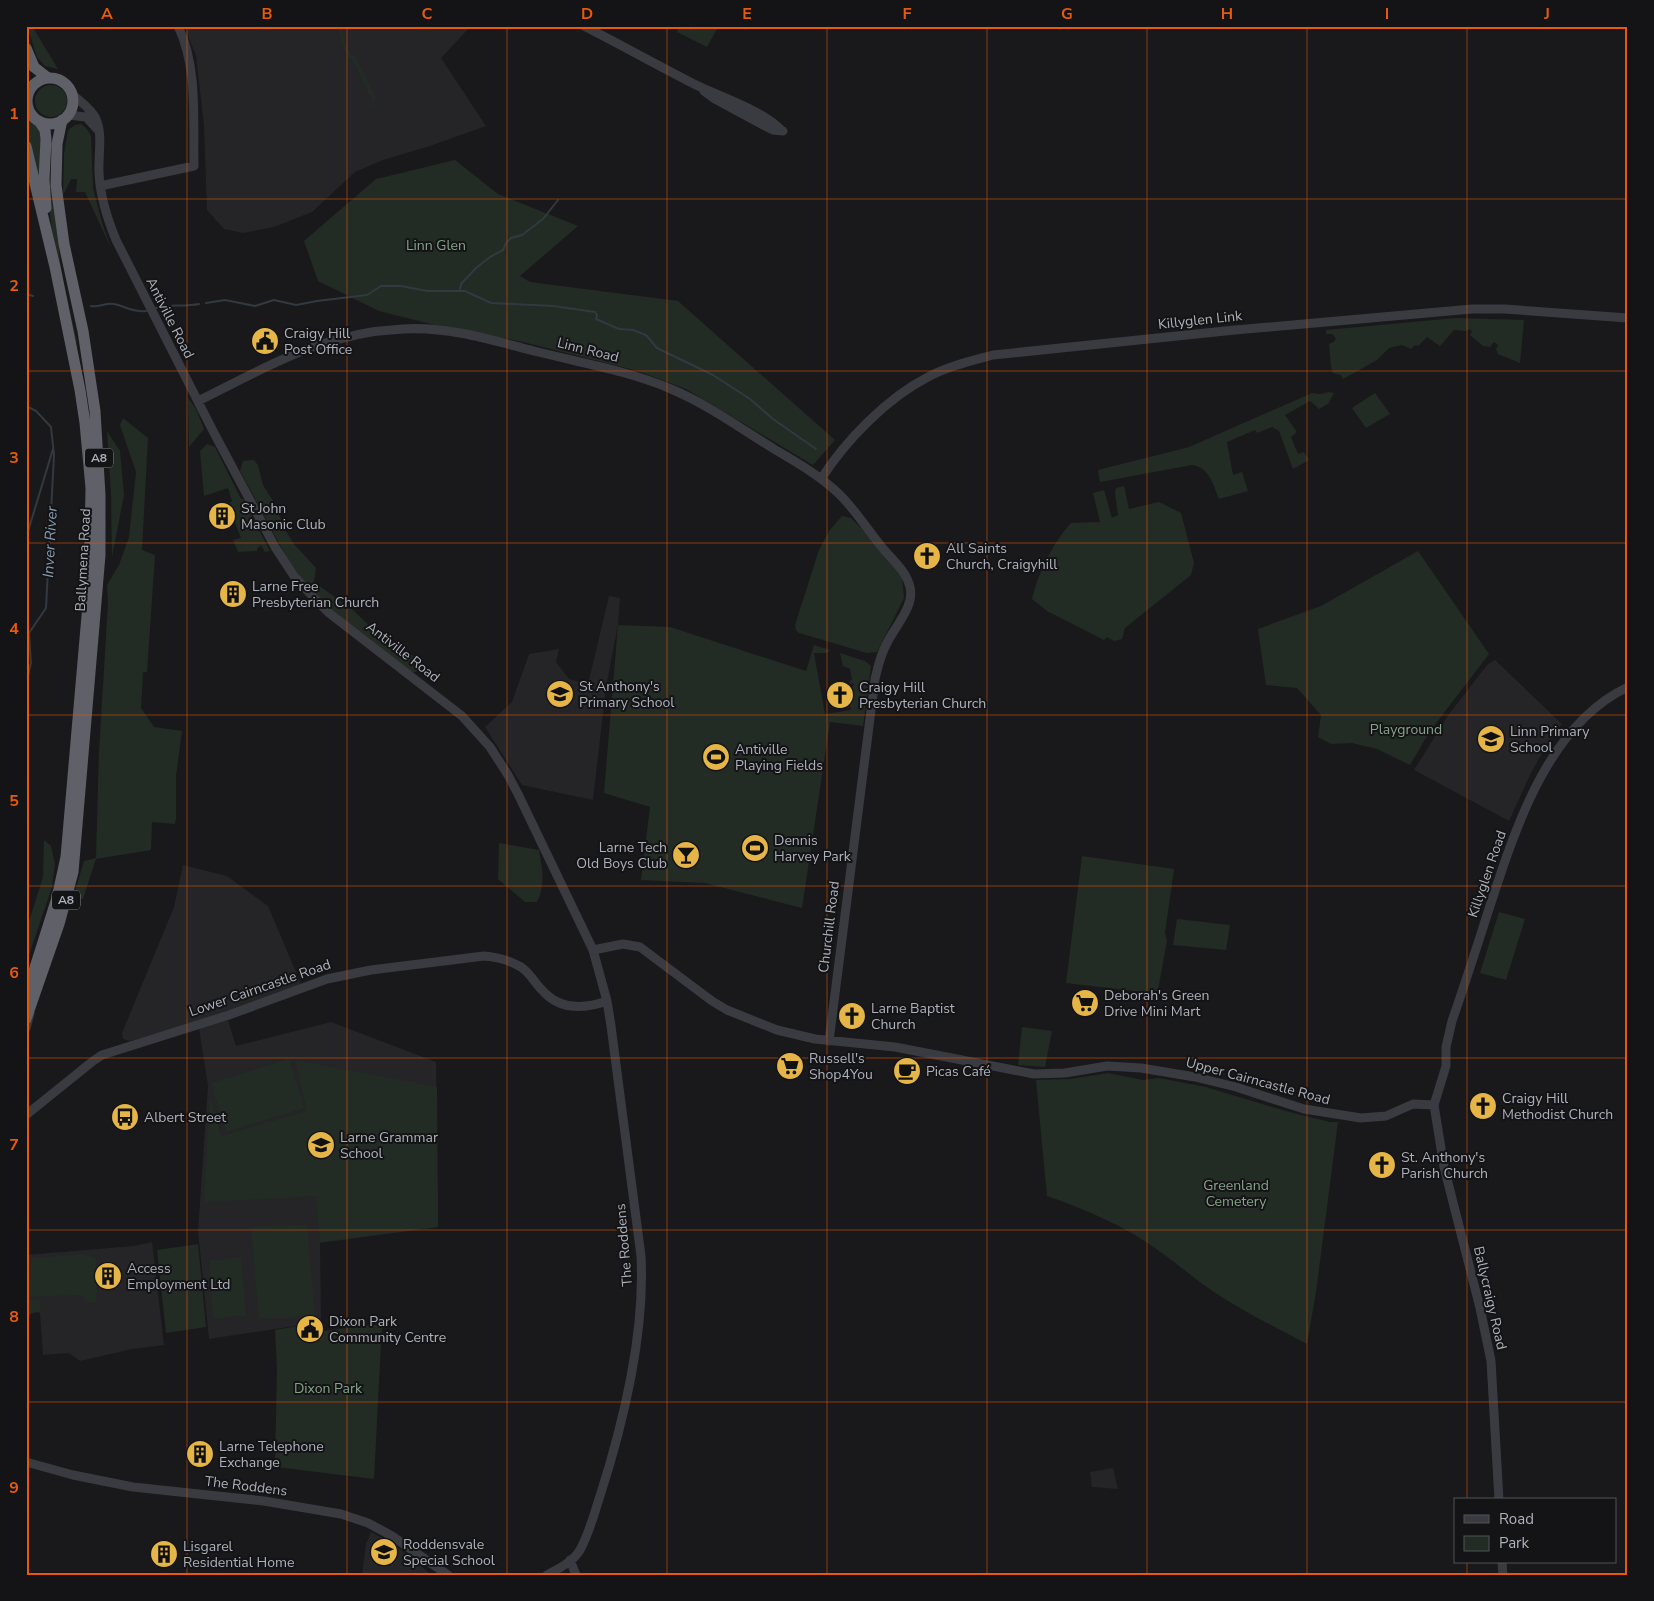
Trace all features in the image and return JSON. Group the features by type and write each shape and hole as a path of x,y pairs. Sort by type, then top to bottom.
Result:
{"highway":[{"path":"26,48 34,67 48,78 63,82 72,94"},
{"name":"A8","path":"48,78 35,84 27,91 29,110 45,130 45,200 55,266"},
{"name":"A8","path":"65,118 71,109 72,94"},
{"path":"39,121 50,124 65,118"},
{"name":"Ballymena Road","path":"30,997 59,924 73,872 100,555 100,486 95,411 83,331 67,264 56,185 57,144 65,118"},
{"name":"Ballymena Road","path":"26,146 55,266 85,423 91,488 89,593 66,857 30,997"},
{"name":"A8","path":"26,1019 30,997"}],"street":[{"path":"100,186 194,166 188,49 178,26"},
{"path":"584,26 696,85 715,99 761,124 773,130 783,131"},
{"name":"Antiville Road","path":"72,94 97,119 100,186 106,215 116,240 275,548 300,583 330,613 462,716 490,747 518,794 593,950"},
{"path":"65,118 86,117 99,131"},
{"name":"Killyglen Link","path":"821,478 865,425 898,396 928,377 959,364 994,355 1235,330 1472,309 1505,309 1628,318"},
{"name":"Linn Road","path":"198,401 291,354 334,339 377,331 403,329 447,332 494,340 585,363 640,378 671,389 716,412 821,478 857,514 881,547 899,566 910,586"},
{"name":"Churchill Road","path":"829,1040 873,689 879,660 884,647 908,605 910,586"},
{"name":"Killyglen Road","path":"1434,1105 1446,1066 1446,1047 1452,1021 1506,858 1530,800 1557,750 1576,726 1607,697 1628,686"},
{"name":"Upper Cairncastle Road","path":"593,950 628,944 640,947 712,1001 740,1016 790,1034 915,1050 1034,1074 1065,1073 1112,1066 1141,1068 1195,1077 1236,1087 1304,1109 1361,1118 1386,1116 1413,1104 1434,1105"},
{"path":"598,967 604,954 612,946"},
{"name":"The Roddens","path":"546,1575 570,1560 580,1550 584,1541 612,1456 634,1352 642,1292 641,1256 607,1001 593,950"},
{"name":"Lower Cairncastle Road","path":"26,1115 93,1060 116,1050 229,1015 326,979 371,970 484,956 501,958 526,972 548,996 564,1005 582,1007 607,1001"},
{"path":"26,1028 30,997"},
{"name":"Ballycraigy Road","path":"1434,1105 1444,1168 1487,1339 1493,1383 1499,1498"},
{"name":"The Roddens","path":"26,1462 73,1475 126,1486 264,1501 341,1514 386,1533 448,1575"},
{"path":"570,1560 576,1575"}],"shaded area":[{"path":"192,26 471,26 441,58 486,126 383,160 355,172 312,212 274,227 243,233 224,229 207,210 204,126 196,55 186,32"},
{"name":"St Anthony's Primary School","path":"609,596 620,598 618,625 606,687 593,800 522,785 485,727 512,702 529,654 559,649 556,662 569,679 588,684"},
{"name":"Linn Primary School","path":"1495,660 1562,724 1551,737 1531,773 1509,821 1414,770 1449,714 1488,664"},
{"path":"183,865 227,876 268,906 301,984 227,1013 130,1041 123,1039 122,1033 174,907"},
{"name":"Larne Grammar School","path":"228,1020 236,1046 331,1022 436,1062 438,1227 320,1243 321,1322 209,1339 198,1231 208,1086 199,1028"},
{"path":"152,1242 164,1345 132,1349 80,1361 69,1353 43,1355 40,1313 26,1309 26,1255 134,1246"},
{"path":"1113,1468 1118,1489 1092,1487 1090,1472"},
{"name":"Roddensvale Special School","path":"371,1532 393,1544 431,1575 362,1575 366,1544"}],"green space":[{"path":"27,26 32,26 58,69 45,66 37,57"},
{"path":"339,26 342,26 345,43 350,54 355,56 376,98 371,107 369,105 373,101 371,94 369,94 352,59 348,57 341,42"},
{"path":"680,26 718,27 707,47 677,32"},
{"path":"51,85 57,86 62,90 66,95 66,107 62,112 57,116 51,117 45,116 40,112 36,107 35,101 36,95 40,90 45,86"},
{"path":"26,116 40,130 42,137 41,175 35,175 26,127"},
{"path":"81,124 91,136 93,188 111,248 85,192 76,192 77,179 71,179 63,195 64,154 68,130 75,125"},
{"name":"Linn Glen","path":"455,160 498,194 578,226 520,276 530,282 678,301 835,440 813,465 686,389 638,371 523,342 435,325 379,311 318,281 304,241 376,179"},
{"path":"47,185 52,185 61,270 77,343 75,342 52,232"},
{"path":"1456,318 1524,320 1520,363 1498,354 1496,349 1498,345 1494,342 1490,347 1483,346 1470,335 1472,332 1470,329 1466,331 1454,330 1440,346 1427,337 1418,346 1415,345 1411,349 1402,345 1389,348 1377,360 1343,379 1341,375 1333,373 1329,344 1334,342 1336,338 1332,334 1326,334 1326,330"},
{"path":"1312,393 1334,393 1328,404 1319,409 1310,401 1285,415 1297,432 1291,437 1298,454 1304,452 1309,460 1293,469 1279,431 1272,427 1257,433 1255,430 1227,442 1233,475 1242,472 1248,491 1219,499 1210,477 1203,469 1192,465 1100,482 1098,470 1189,447"},
{"path":"1375,393 1390,414 1366,428 1352,408"},
{"path":"188,398 196,409 204,429 189,447"},
{"path":"123,418 148,438 142,550 155,555 147,672 143,672 141,708 154,727 182,731 176,776 176,818 175,824 152,822 151,850 96,859 83,899 73,898 84,861 96,858 99,752 108,603 107,585 119,565 129,537 136,472 120,425"},
{"path":"107,431 120,451 124,495 112,557 111,493"},
{"path":"207,444 215,447 270,551 265,552 261,545 257,551 238,552 233,540 241,538 230,510 233,508 230,503 232,501 228,488 204,496 200,451"},
{"path":"254,460 258,465 263,485 275,504 284,528 294,544 316,568 314,582 353,610 375,631 418,659 420,668 416,672 411,672 335,614 301,578 287,558 240,471 243,461"},
{"path":"1124,486 1129,509 1159,502 1181,513 1194,563 1191,575 1125,628 1122,639 1114,641 1107,637 1104,640 1047,611 1032,599 1047,559 1058,539 1071,523 1100,522 1093,493 1104,490 1112,518 1118,515 1116,488"},
{"path":"842,516 851,518 863,530 895,566 902,578 904,598 877,652 867,653 799,633 796,630 795,625 819,550 829,531"},
{"name":"Playground","path":"1418,551 1489,654 1430,731 1410,765 1377,749 1352,743 1331,744 1318,737 1321,715 1297,688 1266,685 1258,629 1321,606"},
{"name":"Antiville Playing Fields","path":"618,625 670,627 806,671 814,645 830,650 827,653 814,653 825,714 851,710 845,688 854,686 853,683 850,684 852,680 850,669 843,666 840,653 865,661 871,666 863,726 830,722 802,908 705,883 641,880 650,807 604,793"},
{"path":"44,840 51,846 55,864 52,887 26,964 26,931 43,877"},
{"path":"499,843 539,850 542,869 542,889 537,902 525,902 498,879"},
{"path":"1082,856 1174,869 1165,933 1167,941 1158,990 1152,993 1066,983"},
{"path":"1499,912 1525,919 1506,980 1480,973"},
{"path":"1177,919 1230,925 1226,950 1173,945"},
{"path":"1022,1027 1052,1031 1045,1067 1018,1065"},
{"path":"289,1059 304,1108 226,1132 211,1083"},
{"path":"295,1060 437,1087 438,1227 320,1242 316,1196 204,1202 210,1096 221,1136 307,1111"},
{"name":"Greenland Cemetery","path":"1108,1073 1143,1080 1159,1078 1206,1087 1289,1112 1330,1122 1338,1122 1316,1292 1307,1344 1228,1301 1146,1242 1119,1226 1047,1196 1036,1080 1070,1079"},
{"path":"307,1225 315,1316 259,1319 251,1227"},
{"path":"198,1244 206,1327 166,1333 157,1250"},
{"path":"82,1254 96,1258 97,1301 86,1302 82,1295 26,1297 26,1278 31,1278 31,1259"},
{"path":"241,1258 246,1316 213,1318 209,1260"},
{"path":"26,1300 40,1300 41,1311 30,1314 27,1320"},
{"name":"Dixon Park","path":"321,1322 322,1331 382,1324 374,1479 276,1467 277,1369 275,1330"}],"waterway":[{"path":"460,291 461,284 476,268 503,250 511,238 522,235 543,219 558,200"},
{"path":"206,303 225,300 255,306 274,300 296,305 367,295 381,286 401,286 427,291 465,291 491,303 553,306 595,312 597,315 596,319 619,329 633,330 646,335 657,348 713,375 750,399 773,419 816,449"},
{"path":"26,294 33,296"},
{"path":"91,306 111,304 146,311"},
{"path":"156,308 199,304"},
{"name":"Inver River","path":"26,406 36,411 51,427 54,455 46,608 29,633 31,663 26,684"},
{"path":"26,538 53,449"}],"place":[{"name":"Craigy Hill Post Office","path":"265,341"},
{"name":"St John Masonic Club","path":"222,516"},
{"name":"All Saints Church, Craigyhill","path":"927,556"},
{"name":"Larne Free Presbyterian Church","path":"233,594"},
{"name":"St Anthony's Primary School","path":"560,694"},
{"name":"Craigy Hill Presbyterian Church","path":"840,695"},
{"name":"Linn Primary School","path":"1491,739"},
{"name":"Antiville Playing Fields","path":"716,757"},
{"name":"Dennis Harvey Park","path":"755,848"},
{"name":"Larne Tech Old Boys Club","path":"686,855"},
{"name":"Deborah's Green Drive Mini Mart","path":"1085,1003"},
{"name":"Larne Baptist Church","path":"852,1016"},
{"name":"Russell's Shop4You","path":"790,1066"},
{"name":"Picas Café","path":"907,1071"},
{"name":"Craigy Hill Methodist Church","path":"1483,1106"},
{"name":"Albert Street","path":"125,1117"},
{"name":"Larne Grammar School","path":"321,1145"},
{"name":"St. Anthony's Parish Church","path":"1382,1165"},
{"name":"Access Employment Ltd","path":"108,1276"},
{"name":"Dixon Park Community Centre","path":"310,1329"},
{"name":"Larne Telephone Exchange","path":"200,1454"},
{"name":"Roddensvale Special School","path":"384,1552"},
{"name":"Lisgarel Residential Home","path":"164,1554"}]}
